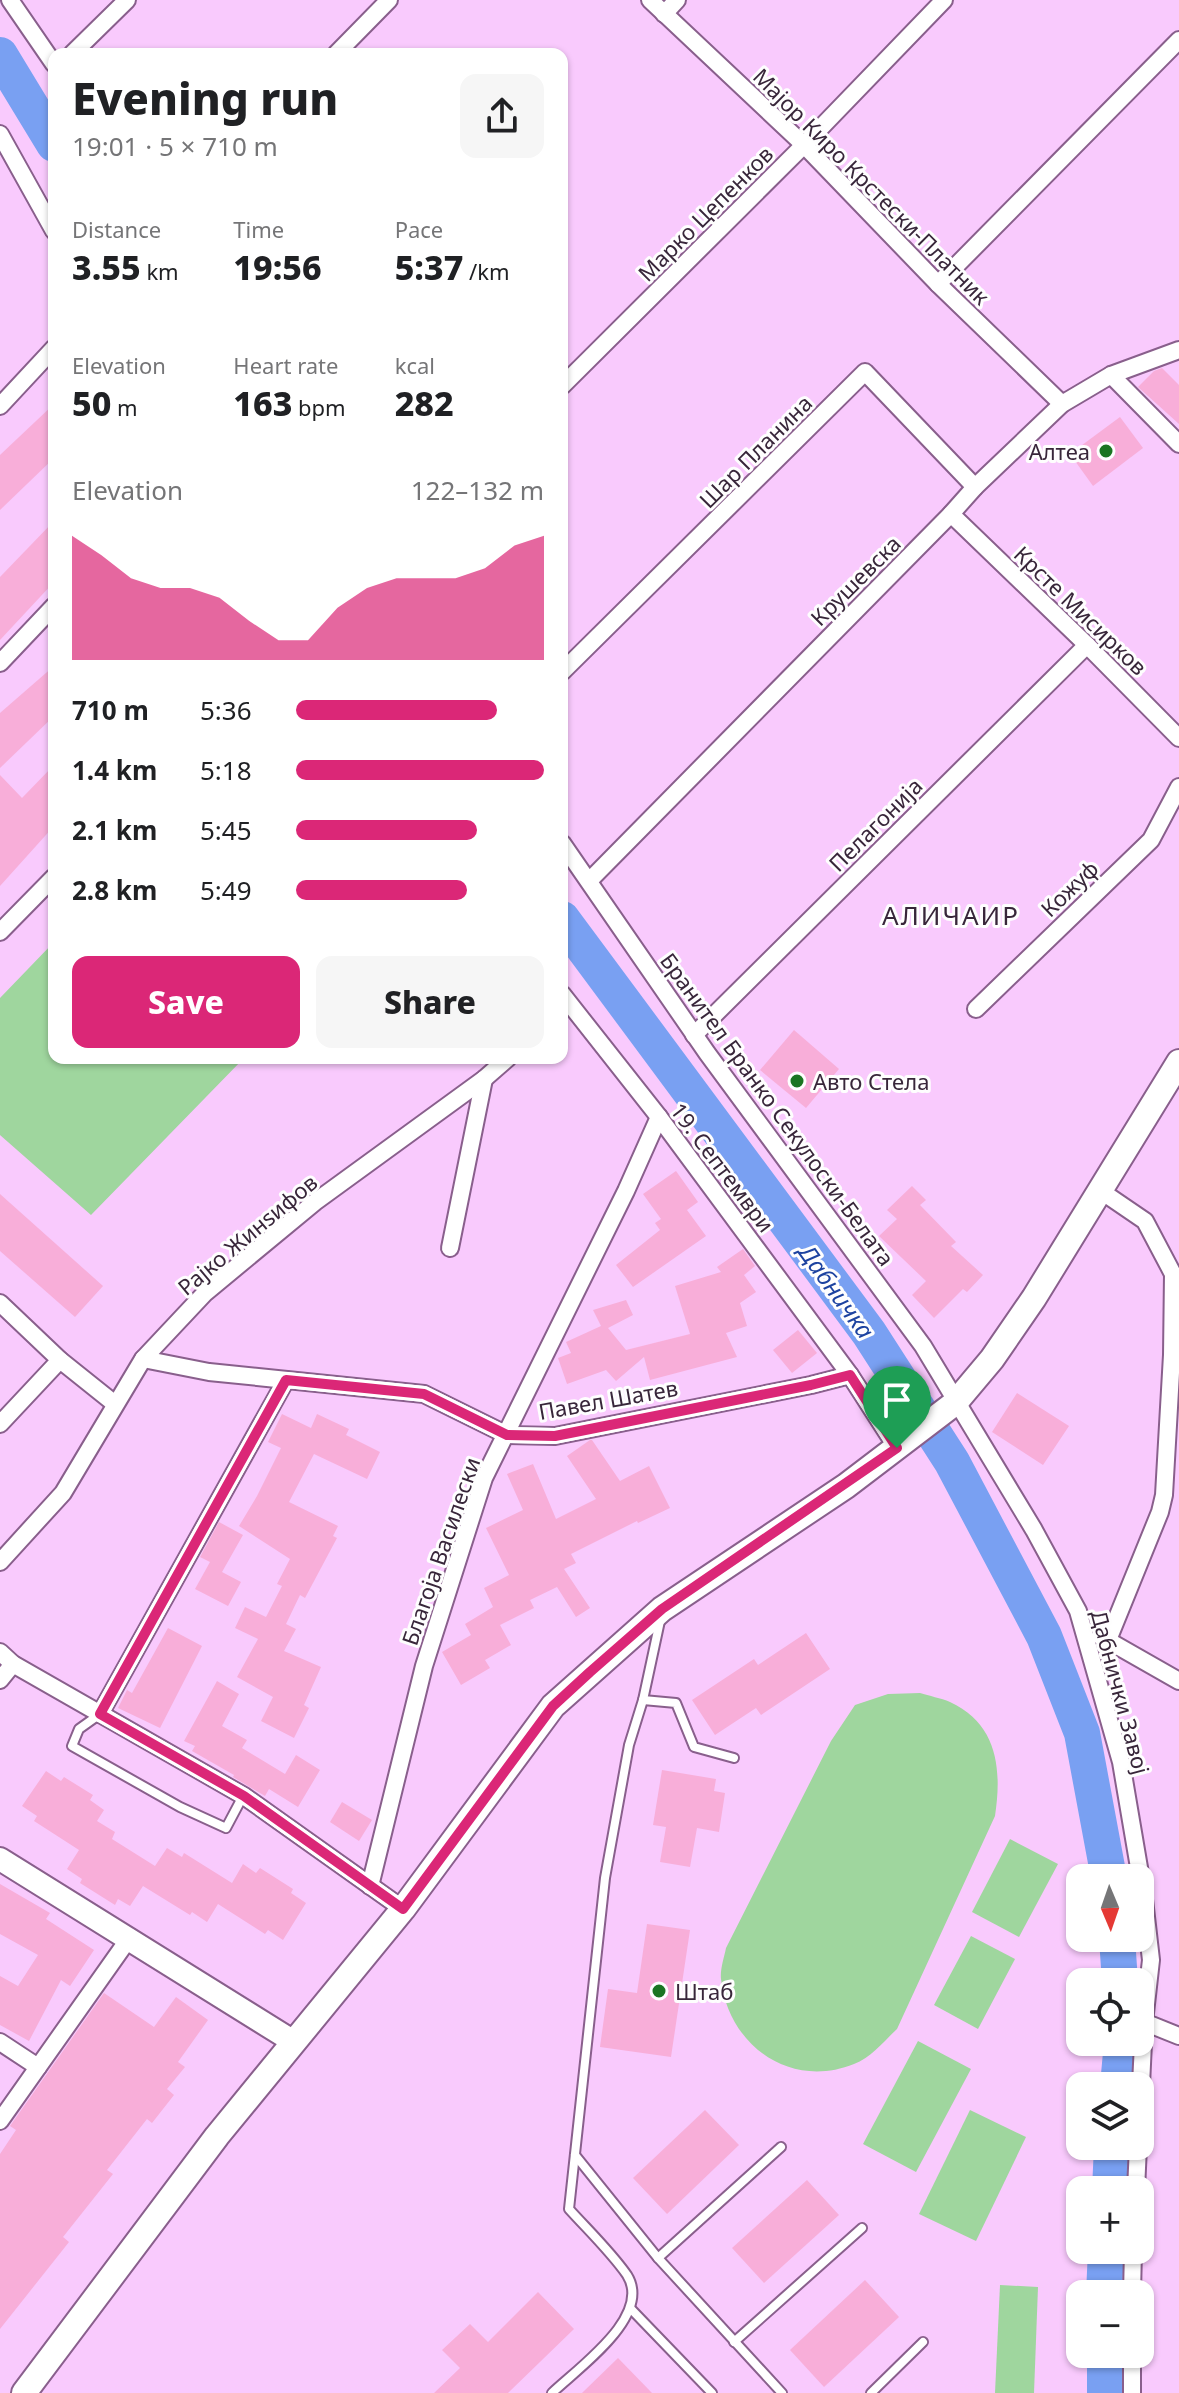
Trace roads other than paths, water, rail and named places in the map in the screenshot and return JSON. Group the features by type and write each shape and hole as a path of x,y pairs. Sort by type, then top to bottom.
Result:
{"main road":[{"path":"24,2393 217,2136 403,1909 553,1706 662,1609 897,1448 955,1403 1001,1347 1179,1062"}],"street":[{"path":"10,0 48,55"},
{"path":"78,48 127,0"},
{"path":"342,48 389,0"},
{"name":"Мајор Киро Крстески-Платник","path":"650,0 804,145 938,284 1062,404"},
{"path":"664,14 677,0"},
{"name":"Марко Цепенков","path":"568,380 804,145 944,0"},
{"path":"938,284 1179,40"},
{"path":"1,138 48,220"},
{"name":"Крушевска","path":"589,881 975,487 1062,404 1111,375 1179,350"},
{"path":"0,406 48,354"},
{"name":"Шар Планина","path":"568,666 865,372 975,487"},
{"path":"1111,375 1179,444"},
{"name":"Крсте Мисирков","path":"951,514 1179,738"},
{"path":"0,663 48,612"},
{"name":"Пелагонија","path":"694,1035 1087,645"},
{"name":"Кожуф","path":"976,1009 1151,840 1179,787"},
{"name":"Бранител Бранко Секулоски-Белата","path":"568,851 694,1035 923,1346 955,1403"},
{"path":"0,932 48,883"},
{"name":"19. Септември","path":"568,1007 659,1117 850,1375 897,1448"},
{"name":"Рајко Жинѕифов","path":"0,1562 63,1493 143,1359 205,1293 303,1212 501,1064"},
{"path":"450,1248 484,1079"},
{"name":"Благоја Василески","path":"370,1886 424,1666 484,1478 626,1191 659,1117"},
{"path":"1101,1191 1145,1221 1173,1274 1164,1495 1108,1640"},
{"path":"0,1303 60,1360 115,1404"},
{"name":"Павел Шатев","path":"143,1359 209,1372 424,1394 507,1435 555,1436 850,1375"},
{"path":"0,1424 60,1360"},
{"path":"100,1714 286,1380"},
{"name":"Дабнички Завој","path":"955,1403 1034,1530 1078,1611 1121,1762 1143,1891 1150,1968"},
{"path":"1083,1628 1179,1681"},
{"path":"0,1680 6,1658 244,1796 403,1909"},
{"path":"0,1859 130,1937 294,2042"},
{"path":"0,2121 130,1937"},
{"path":"1154,2026 1179,2036"},
{"path":"0,2042 38,2067"},
{"path":"1132,2368 1132,2393"}],"lane":[{"path":"552,2393 620,2329 631,2309 633,2293 628,2277 569,2209 605,1878 629,1745 643,1700 662,1609"},
{"path":"643,1700 676,1703 694,1747 734,1758"},
{"path":"100,1714 79,1729 72,1746 180,1807 226,1828 244,1796"},
{"path":"658,2258 781,2147"},
{"path":"575,2155 658,2258 782,2393"},
{"path":"734,2342 862,2228"},
{"path":"631,2309 706,2391"},
{"path":"871,2393 923,2342"}],"waterway":[{"name":"Дабничка","path":"0,55 48,134"},
{"name":"Дабничка","path":"568,927 869,1333 952,1462 1044,1636 1082,1733 1106,1864"},
{"name":"Дабничка","path":"1118,1952 1119,1968"},
{"name":"Дабничка","path":"1119,2072 1121,2056"},
{"name":"Дабничка","path":"1111,2160 1111,2176"},
{"name":"Дабничка","path":"1105,2264 1105,2280"},
{"name":"Дабничка","path":"1105,2368 1105,2393"}],"place":[{"name":"Алтеа","path":"1106,451"},
{"name":"Авто Стела","path":"797,1081"},
{"name":"Штаб","path":"659,1991"}],"district":[{"name":"АЛИЧАИР","path":"951,915"}]}
